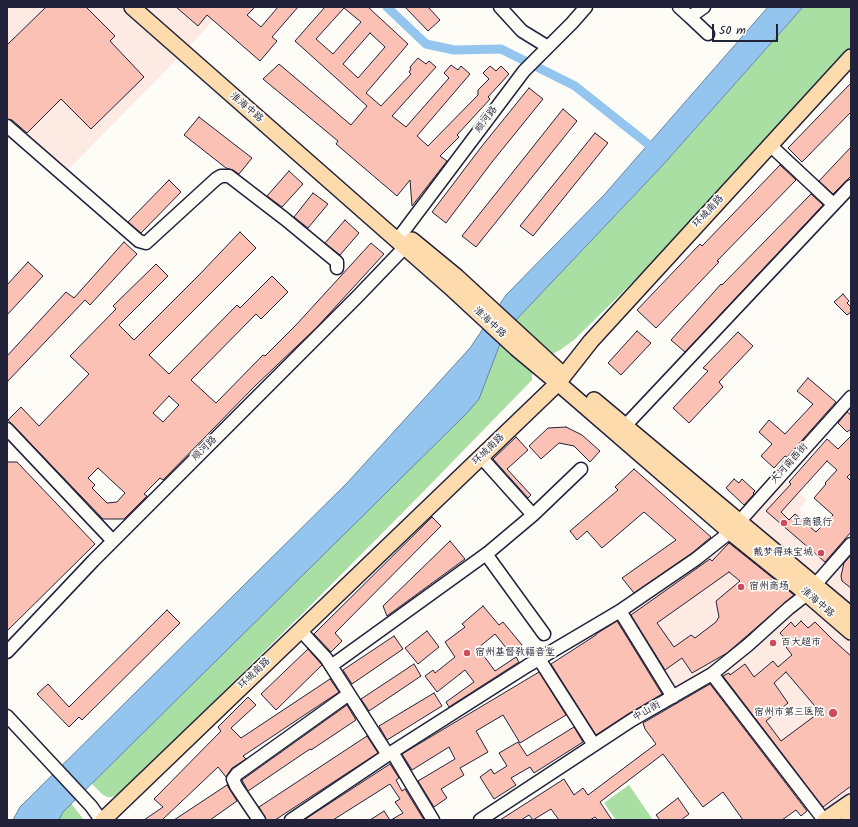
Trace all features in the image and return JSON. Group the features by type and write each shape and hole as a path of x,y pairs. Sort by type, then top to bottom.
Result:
{"main road":[{"name":"淮海中路","path":"132,7 401,240 488,313 521,345 561,379 811,589 851,615"},
{"name":"淮海中路","path":"145,7 401,240"},
{"name":"环城南路","path":"102,820 561,379 591,341 851,57"},
{"name":"淮海中路","path":"561,379 625,426 735,526"},
{"name":"淮海中路","path":"811,589 851,632"},
{"path":"825,820 851,802"}],"street":[{"path":"500,7 522,31 546,49"},
{"name":"顺河路","path":"7,652 113,541 352,303 401,240 524,71 586,7"},
{"path":"679,7 708,34"},
{"path":"690,17 704,7"},
{"path":"7,126 138,241 146,243 216,179 221,176 229,176 338,262 337,268"},
{"path":"770,145 834,204"},
{"path":"625,426 851,186"},
{"name":"大河南西街","path":"291,820 390,753 539,659 620,611 696,559 735,526 851,397"},
{"path":"7,429 113,541"},
{"path":"481,457 533,515"},
{"path":"331,666 486,554 533,515 581,469"},
{"name":"中山街","path":"480,820 632,720 712,674 748,645 811,589 851,544"},
{"path":"486,554 544,634"},
{"path":"620,611 673,696"},
{"path":"301,630 326,658 433,820"},
{"path":"539,659 594,745"},
{"path":"712,674 825,820"},
{"path":"259,820 236,786 233,779 237,774 349,694"},
{"path":"7,716 91,806 102,820"}],"shaded area":[{"path":"7,7 225,7 190,46 63,175 7,126"},
{"path":"780,476 807,500 799,510 846,549 851,544 851,615 739,521"},
{"path":"730,532 851,632 851,802 825,820 712,674 673,697 620,611"}],"green space":[{"path":"803,7 851,7 851,48 645,270 574,340 552,354 515,321 662,166"},
{"path":"498,342 525,361 532,372 532,380 308,608 121,793 112,797 107,797 102,794 88,780"},
{"path":"629,785 653,820 616,820 604,803"},
{"path":"69,801 84,820 53,820"}],"water":[{"path":"768,7 803,7 662,166 515,321 503,336 479,399 467,413 63,812 59,820 13,820 20,807 347,483 470,348 506,295 604,195"}],"building":[{"path":"46,7 86,7 115,36 110,41 144,77 91,129 61,99 27,133 12,120 7,119 7,45"},
{"path":"176,7 255,7 247,15 261,27 278,7 298,7 272,37 277,41 260,61 207,15 198,26"},
{"path":"325,7 368,7 408,44 366,93 381,106 411,74 409,72 411,69 410,67 418,58 426,64 429,61 436,67 392,116 406,127 449,78 444,73 451,65 458,70 461,66 470,74 417,136 428,146 478,95 478,90 489,79 483,73 490,66 496,71 501,66 509,74 488,97 490,99 457,135 459,137 440,156 447,161 412,206 410,180 397,196 336,144 338,141 263,79 279,64 351,125 367,106 295,41","holes":["344,8 361,22 333,54 316,39","370,33 385,47 358,78 343,64"]},
{"path":"405,7 428,7 440,20 428,31"},
{"path":"851,83 851,112 802,162 788,148"},
{"path":"529,88 543,99 492,162 446,223 432,212 482,146"},
{"path":"563,109 577,121 476,247 462,236"},
{"path":"199,117 252,158 239,174 226,168 184,135"},
{"path":"595,133 608,143 533,236 520,226"},
{"path":"851,147 851,176 833,194 819,181"},
{"path":"780,165 796,180 717,261 719,262 656,328 637,310 700,244 702,246"},
{"path":"289,171 303,184 282,207 267,196"},
{"path":"169,180 181,192 141,233 128,222"},
{"path":"313,193 328,204 308,228 294,217"},
{"path":"811,194 823,205 685,352 671,340 721,284 722,285"},
{"path":"345,220 359,233 340,255 325,243"},
{"path":"240,232 256,248 149,355 169,374 237,305 240,308 272,276 288,292 261,319 256,314 191,380 216,403 263,355 265,356 296,325 371,243 384,254 317,327 255,386 163,480 160,478 144,494 147,496 124,519 103,519 8,420 21,407 39,426 89,374 70,356 116,309 113,306 156,264 168,276 119,325 134,340","holes":["169,396 179,405 163,422 153,413","98,468 125,493 117,502 107,503 92,488 95,485 88,478"]},
{"path":"124,242 137,254 90,305 85,300 7,382 7,356 66,292 74,298"},
{"path":"28,262 43,276 7,315 7,285"},
{"path":"843,294 849,301 847,303 851,307 851,312 847,315 834,302"},
{"path":"637,331 651,343 621,375 608,363"},
{"path":"738,332 753,346 719,382 723,387 689,423 673,408 708,371 703,368"},
{"path":"808,378 836,402 787,457 785,456 774,468 761,456 772,444 759,432 769,420 785,434 813,404 797,391"},
{"path":"847,412 851,415 851,429 847,432 838,423"},
{"path":"566,427 582,435 600,451 590,462 574,446 559,443 541,459 529,446 548,428"},
{"path":"851,436 851,473 847,477 851,481 851,532 825,562 766,511 791,484 789,482 827,439 838,449","holes":["827,461 837,470 814,498 833,515 816,532 795,514 789,520 781,512"]},
{"path":"516,437 528,450 507,469 531,495 528,498 493,459"},
{"path":"7,462 17,462 95,544 7,631"},
{"path":"634,469 711,537 692,553 634,593 622,578 676,540 644,512 602,548 587,531 577,540 570,531 618,490 615,487"},
{"path":"734,479 739,483 742,479 755,491 744,505 726,488"},
{"path":"432,517 441,526 335,633 342,641 331,652 314,634"},
{"path":"450,541 465,559 387,616 383,606"},
{"path":"729,543 794,595 727,653 692,673 682,658 665,670 631,615 710,559 712,561","holes":["729,572 740,581 716,601 719,617 716,622 695,638 691,635 674,647 657,623"]},
{"path":"851,555 851,588 842,581 841,576 844,563"},
{"path":"483,606 499,625 503,622 522,645 511,654 495,634 478,648 495,671 516,657 519,662 449,707 446,702 474,682 465,670 437,692 425,676 433,670 435,673 455,657 445,642 465,627 462,624"},
{"path":"167,610 180,623 82,720 79,717 69,727 37,694 48,684 69,707"},
{"path":"617,621 662,694 596,735 551,664"},
{"path":"801,621 808,628 815,622 851,656 851,786 823,807 723,676 729,673 730,675 745,664 754,677 773,661 778,667 792,655 786,647 790,644 780,633 791,622 795,627","holes":["786,672 820,712 781,741 766,721 788,703 774,683"]},
{"path":"427,631 439,647 418,664 405,648"},
{"path":"394,636 403,649 352,684 343,670"},
{"path":"308,649 322,665 276,710 261,694"},
{"path":"414,664 421,676 369,711 361,699"},
{"path":"539,672 566,715 520,743 503,715 476,731 488,752 460,768 464,775 441,789 447,798 434,807 418,781 455,759 449,747 412,770 402,754"},
{"path":"330,679 339,692 243,756 246,759 232,768 226,777 218,767 162,820 144,820 163,807 154,799 221,731 218,727 248,697 256,705 231,728 241,738"},
{"path":"710,684 807,811 801,816 796,810 782,820 743,820 723,792 703,807 663,754 600,802 612,820 598,820 595,817 590,820 559,820 551,809 533,820 529,815 521,820 500,820 564,779 574,795 583,788 588,795 656,744 645,729 643,723"},
{"path":"434,693 442,706 387,740 379,726"},
{"path":"347,705 356,720 248,791 242,780"},
{"path":"574,727 583,742 534,773 530,767 511,778 516,785 494,799 480,777 491,769 494,774 507,766 499,753 518,742 527,756"},
{"path":"367,736 378,753 275,820 266,820 259,807"},
{"path":"390,764 399,778 396,780 402,791 405,789 424,820 391,820 403,813 395,802 400,799 390,784 333,820 304,820"},
{"path":"227,785 237,801 210,820 174,820"},
{"path":"678,798 689,814 681,820 660,820 656,815"},
{"path":"384,811 390,820 370,820"}],"waterway":[{"path":"387,7 426,44 454,50 501,49 575,86 648,144"}],"place":[{"name":"工商银行","path":"784,523"},
{"name":"戴梦得珠宝城","path":"821,553"},
{"name":"宿州商场","path":"741,587"},
{"name":"百大超市","path":"773,643"},
{"name":"宿州基督教福音堂","path":"467,653"},
{"name":"宿州市第三医院","path":"833,713"}]}
